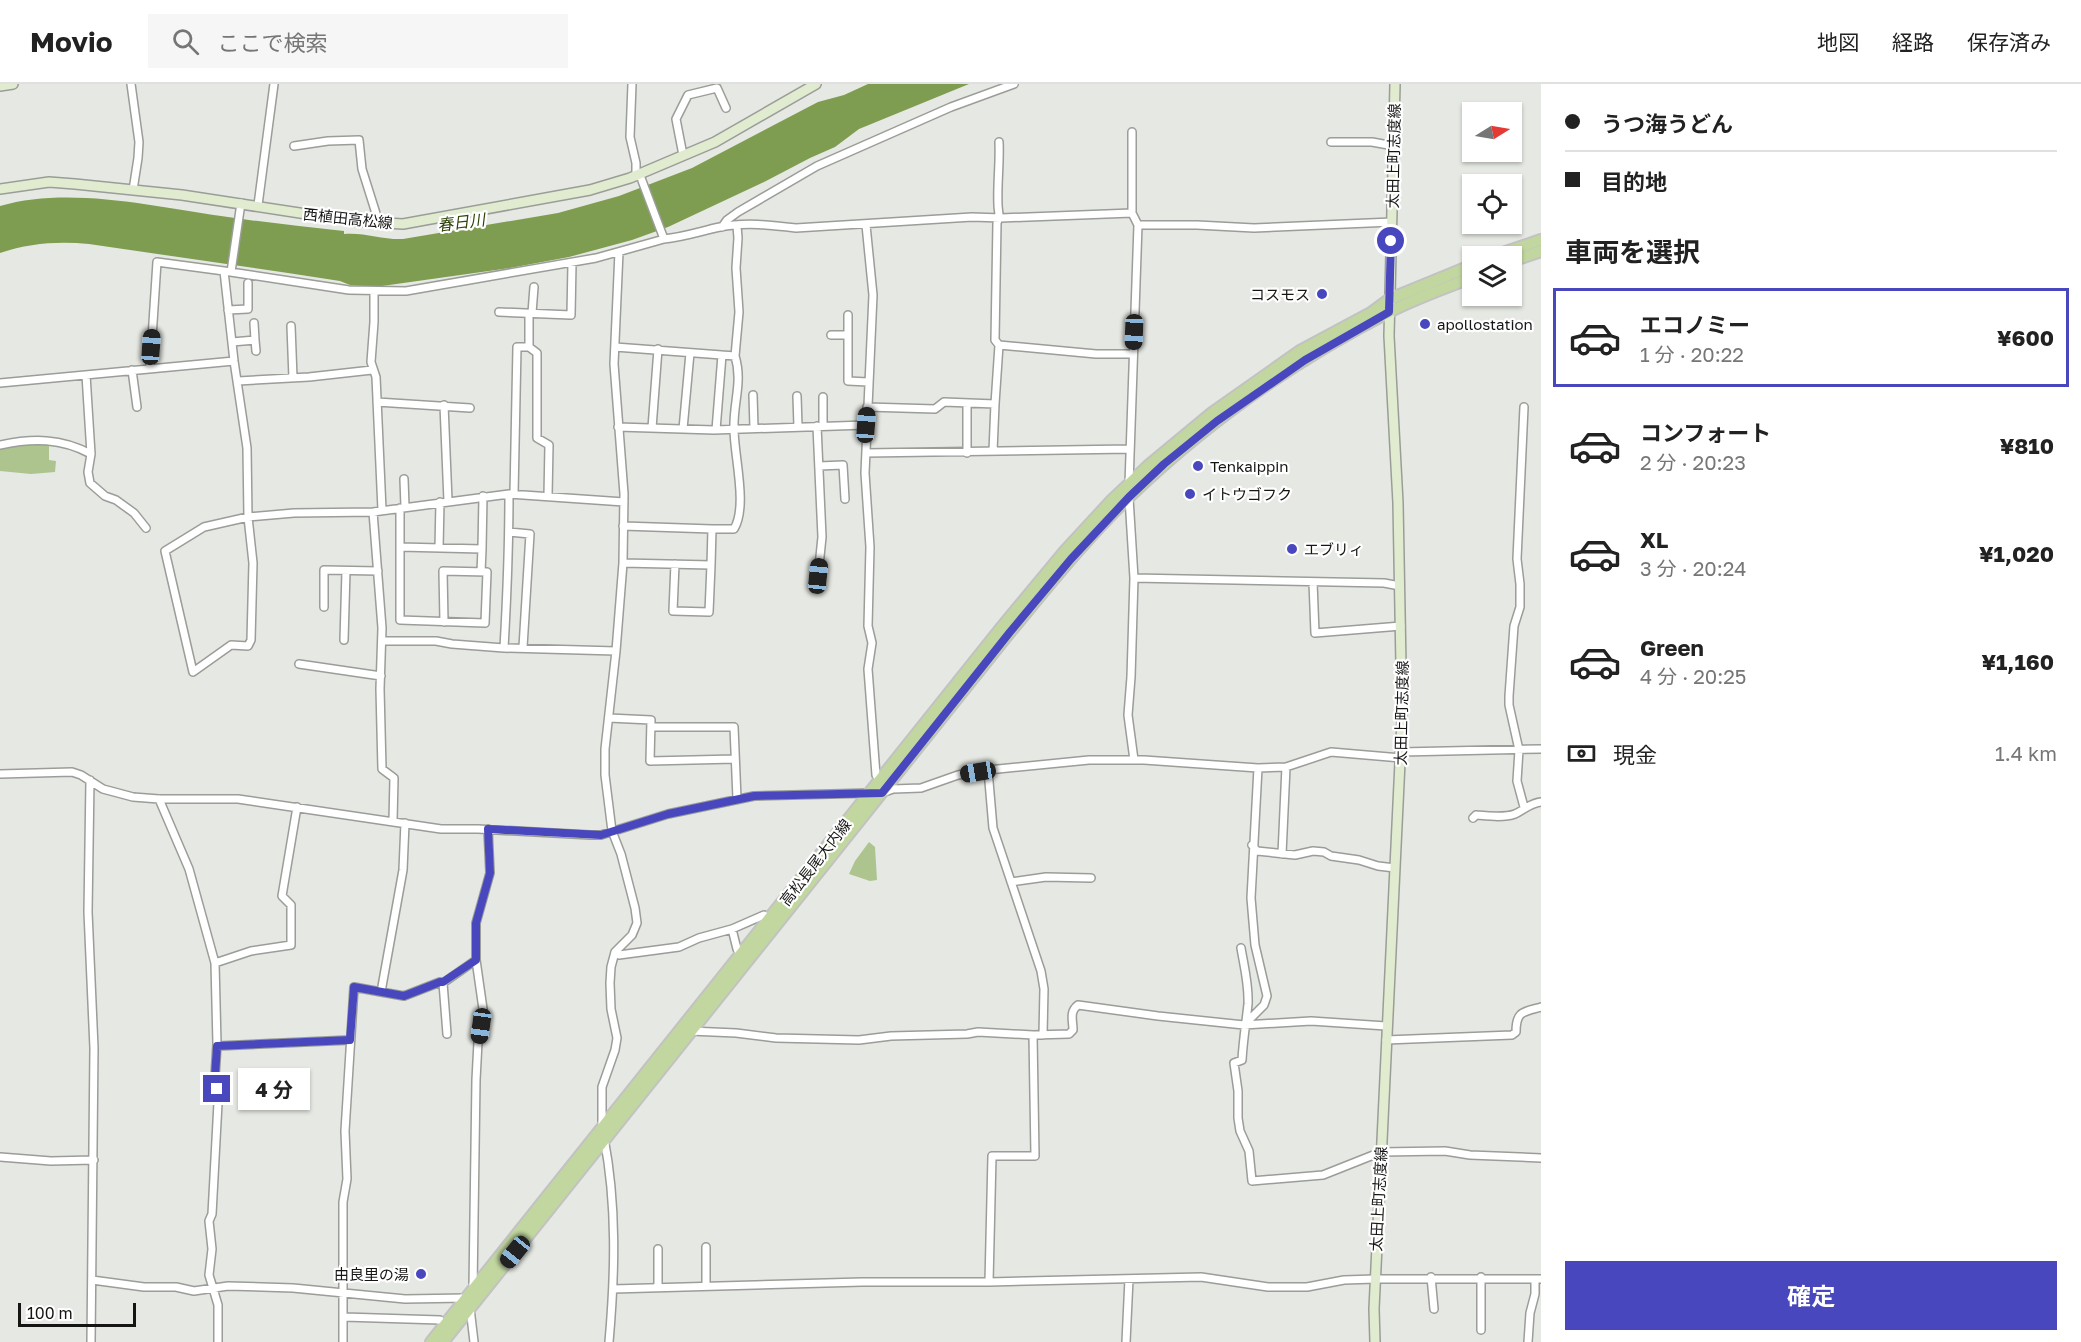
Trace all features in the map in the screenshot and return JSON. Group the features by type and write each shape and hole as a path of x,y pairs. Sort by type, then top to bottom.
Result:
{"main road":[{"path":"0,86 13,84"},
{"name":"西植田高松線","path":"0,189 49,182 241,203 321,218 402,224 590,190 636,175 716,142 816,84"},
{"name":"太田上町志度線","path":"1375,1342 1374,1309 1380,1152 1402,720 1400,586 1389,336 1395,84"},
{"path":"1522,246 1541,240"},
{"path":"1522,258 1541,251"},
{"name":"高松長尾大内線","path":"430,1342 468,1303 604,1140 882,793 1065,551 1129,483 1212,413 1300,351 1371,313 1390,299 1462,269"},
{"name":"高松長尾大内線","path":"443,1342 468,1303 473,1288 869,793 1020,613 1129,497 1164,464 1217,421 1305,360 1389,312 1462,282"}],"street":[{"path":"131,84 139,142 133,190"},
{"path":"258,206 274,84"},
{"path":"632,84 630,137 636,175 644,184 663,236"},
{"path":"683,155 676,119 688,95 689,84"},
{"path":"688,95 725,84"},
{"path":"722,227 738,212 817,166 951,107 1014,84"},
{"path":"717,88 726,108"},
{"path":"1132,132 1132,213 1138,225 1129,449 1129,497 1134,578 1128,714 1134,760"},
{"path":"294,146 328,141 359,140 362,169 379,223"},
{"path":"993,451 999,345 995,340 997,223 1000,218 998,207 999,142"},
{"path":"1331,142 1372,142 1394,146"},
{"path":"241,203 227,271 231,342 247,448 248,517 253,563 251,640 248,646 231,645 193,672 165,551 204,527 248,517 294,513 373,512 512,494 624,502"},
{"path":"150,368 157,262 374,292 426,289 572,263 619,252 663,236 683,237 722,227 769,224 796,228 972,217 1132,213"},
{"path":"1138,225 1254,228 1392,222"},
{"path":"866,225 873,295 865,473 870,547 868,626 872,643 868,669 876,775 880,780"},
{"path":"623,526 734,529 739,520 739,476 734,429 739,370 735,356 739,312 735,268 737,226"},
{"path":"609,1342 614,1252 610,1170 602,1126 602,1087 617,1038 610,990 615,952 632,935 637,923 621,854 612,831 605,775 605,749 623,562 624,502 614,364 619,252"},
{"path":"499,312 570,315 572,263"},
{"path":"228,310 248,309 248,283"},
{"path":"529,347 534,287"},
{"path":"374,292 372,370 375,377 377,402 382,510"},
{"path":"848,315 848,381 868,382"},
{"path":"254,323 256,351"},
{"path":"291,326 293,378"},
{"path":"831,335 848,335"},
{"path":"231,342 255,340"},
{"path":"999,345 1096,354 1133,354"},
{"path":"504,648 517,347 529,347 537,353 537,438 549,445 548,496"},
{"path":"615,347 735,356"},
{"path":"652,428 658,349"},
{"path":"683,429 690,353"},
{"path":"716,430 722,355"},
{"path":"0,383 234,361"},
{"path":"132,370 137,407"},
{"path":"238,381 372,370"},
{"path":"86,375 91,454 88,472 90,483 105,496 116,500 134,513 146,528"},
{"path":"753,395 754,428"},
{"path":"797,396 798,427"},
{"path":"818,576 822,537 819,466 823,397"},
{"path":"377,402 470,408"},
{"path":"867,407 935,409 944,402 995,404"},
{"path":"967,403 967,453"},
{"path":"439,548 444,501 444,405"},
{"path":"1524,407 1516,560 1520,584 1520,606 1514,626 1509,696 1519,750 1517,781 1524,807"},
{"path":"618,427 716,430 866,425"},
{"path":"0,445 27,439 48,440 79,448 91,454"},
{"path":"866,453 1129,449"},
{"path":"819,466 843,465 845,499"},
{"path":"404,479 400,547 400,620 444,622 485,622 487,572 443,571 444,622"},
{"path":"481,572 483,496"},
{"path":"373,512 382,641 382,769 394,778 393,821"},
{"path":"675,564 673,610 709,612 712,529"},
{"path":"509,532 530,534 523,647"},
{"path":"400,547 482,549"},
{"path":"623,562 711,566"},
{"path":"324,607 324,570 378,571"},
{"path":"344,640 346,571"},
{"path":"1134,578 1384,583 1400,586"},
{"path":"1313,582 1315,633 1401,626"},
{"path":"382,641 436,641 504,648 616,651"},
{"path":"299,664 381,676"},
{"path":"609,718 651,720 650,761 735,759"},
{"path":"651,727 734,726 737,799"},
{"path":"0,774 72,772 103,789 133,797 238,798 441,829 601,835 668,814 754,796 882,793 893,789 921,788 958,775 988,770 1089,760 1134,760 1258,768 1286,767 1330,752 1401,755 1541,749"},
{"path":"1282,854 1286,767"},
{"path":"1247,1022 1264,1005 1267,996 1258,962 1252,916 1252,845 1258,768"},
{"path":"988,770 993,828 1041,971 1044,989 1043,1035"},
{"path":"90,780 88,912 94,1048 91,1342"},
{"path":"159,799 189,869 215,963 217,1046 215,1076 218,1102 212,1214 209,1221 212,1249 209,1275 218,1305 218,1342"},
{"path":"1473,818 1476,814 1489,817 1514,814 1524,807 1541,802"},
{"path":"215,963 250,951 291,945 291,905 282,896 297,807"},
{"path":"381,992 403,870 405,824"},
{"path":"473,1288 476,1080 483,1009 476,960 476,923 490,873 488,829"},
{"path":"1252,845 1257,851 1295,855 1313,851 1324,852 1331,856 1395,868"},
{"path":"1011,882 1046,878 1091,878"},
{"path":"615,952 619,955 679,947 699,938 732,929 764,915 769,919"},
{"path":"732,929 740,954"},
{"path":"1241,948 1247,987 1247,1022 1242,1060 1234,1063 1238,1091 1238,1118 1240,1131 1249,1152 1252,1181 1323,1175 1380,1152 1446,1151 1470,1155 1541,1158"},
{"path":"343,1342 343,1202 347,1179 345,1131 354,987 404,996 443,982 476,960"},
{"path":"443,982 447,1034"},
{"path":"679,1031 736,1033 776,1038 859,1040 891,1035 978,1032 1043,1035 1072,1033 1071,1014 1078,1005 1158,1016 1247,1022 1311,1020 1386,1026"},
{"path":"1386,1040 1512,1035 1516,1032 1516,1020 1523,1011 1541,1007"},
{"path":"989,1282 992,1155 1035,1156 1033,1035"},
{"path":"217,1046 350,1040"},
{"path":"0,1157 51,1161 94,1160"},
{"path":"706,1247 706,1286"},
{"path":"658,1249 658,1287"},
{"path":"613,1289 862,1282 989,1282 1201,1277 1268,1287 1307,1287 1344,1280 1431,1277 1538,1279 1530,1313 1528,1342"},
{"path":"1431,1277 1434,1309"},
{"path":"1481,1277 1481,1330"},
{"path":"1126,1342 1129,1279"},
{"path":"92,1280 144,1287 176,1287 194,1291 228,1286 294,1288 468,1303 474,1342"},
{"path":"344,1317 440,1320"}],"shaded area":[{"path":"868,84 969,84 859,129 835,147 668,227 632,240 569,257 510,268 375,287 89,244 44,244 0,253 0,206 26,200 82,198 139,203 344,231 344,234 396,239 558,213 619,196 692,168 818,102 844,95"},
{"path":"40,442 49,445 49,460 56,461 55,472 31,474 0,471 0,447"},
{"path":"869,842 875,847 877,880 870,881 849,874 855,861"}],"place":[{"name":"コスモス","path":"1322,294"},
{"name":"apollostation","path":"1425,324"},
{"name":"Tenkaippin","path":"1198,466"},
{"name":"イトウゴフク","path":"1190,494"},
{"name":"エブリィ","path":"1292,549"},
{"name":"由良里の湯","path":"421,1274"}],"route":[{"path":"217,1089 215,1076 217,1046 350,1040 354,987 404,996 443,982 476,960 476,923 490,873 488,829 601,835 668,814 754,796 882,793 1010,632 1071,559 1129,497 1164,464 1217,421 1305,360 1389,312 1391,241"}],"water label":[{"name":"春日川","path":"461,222"}]}
